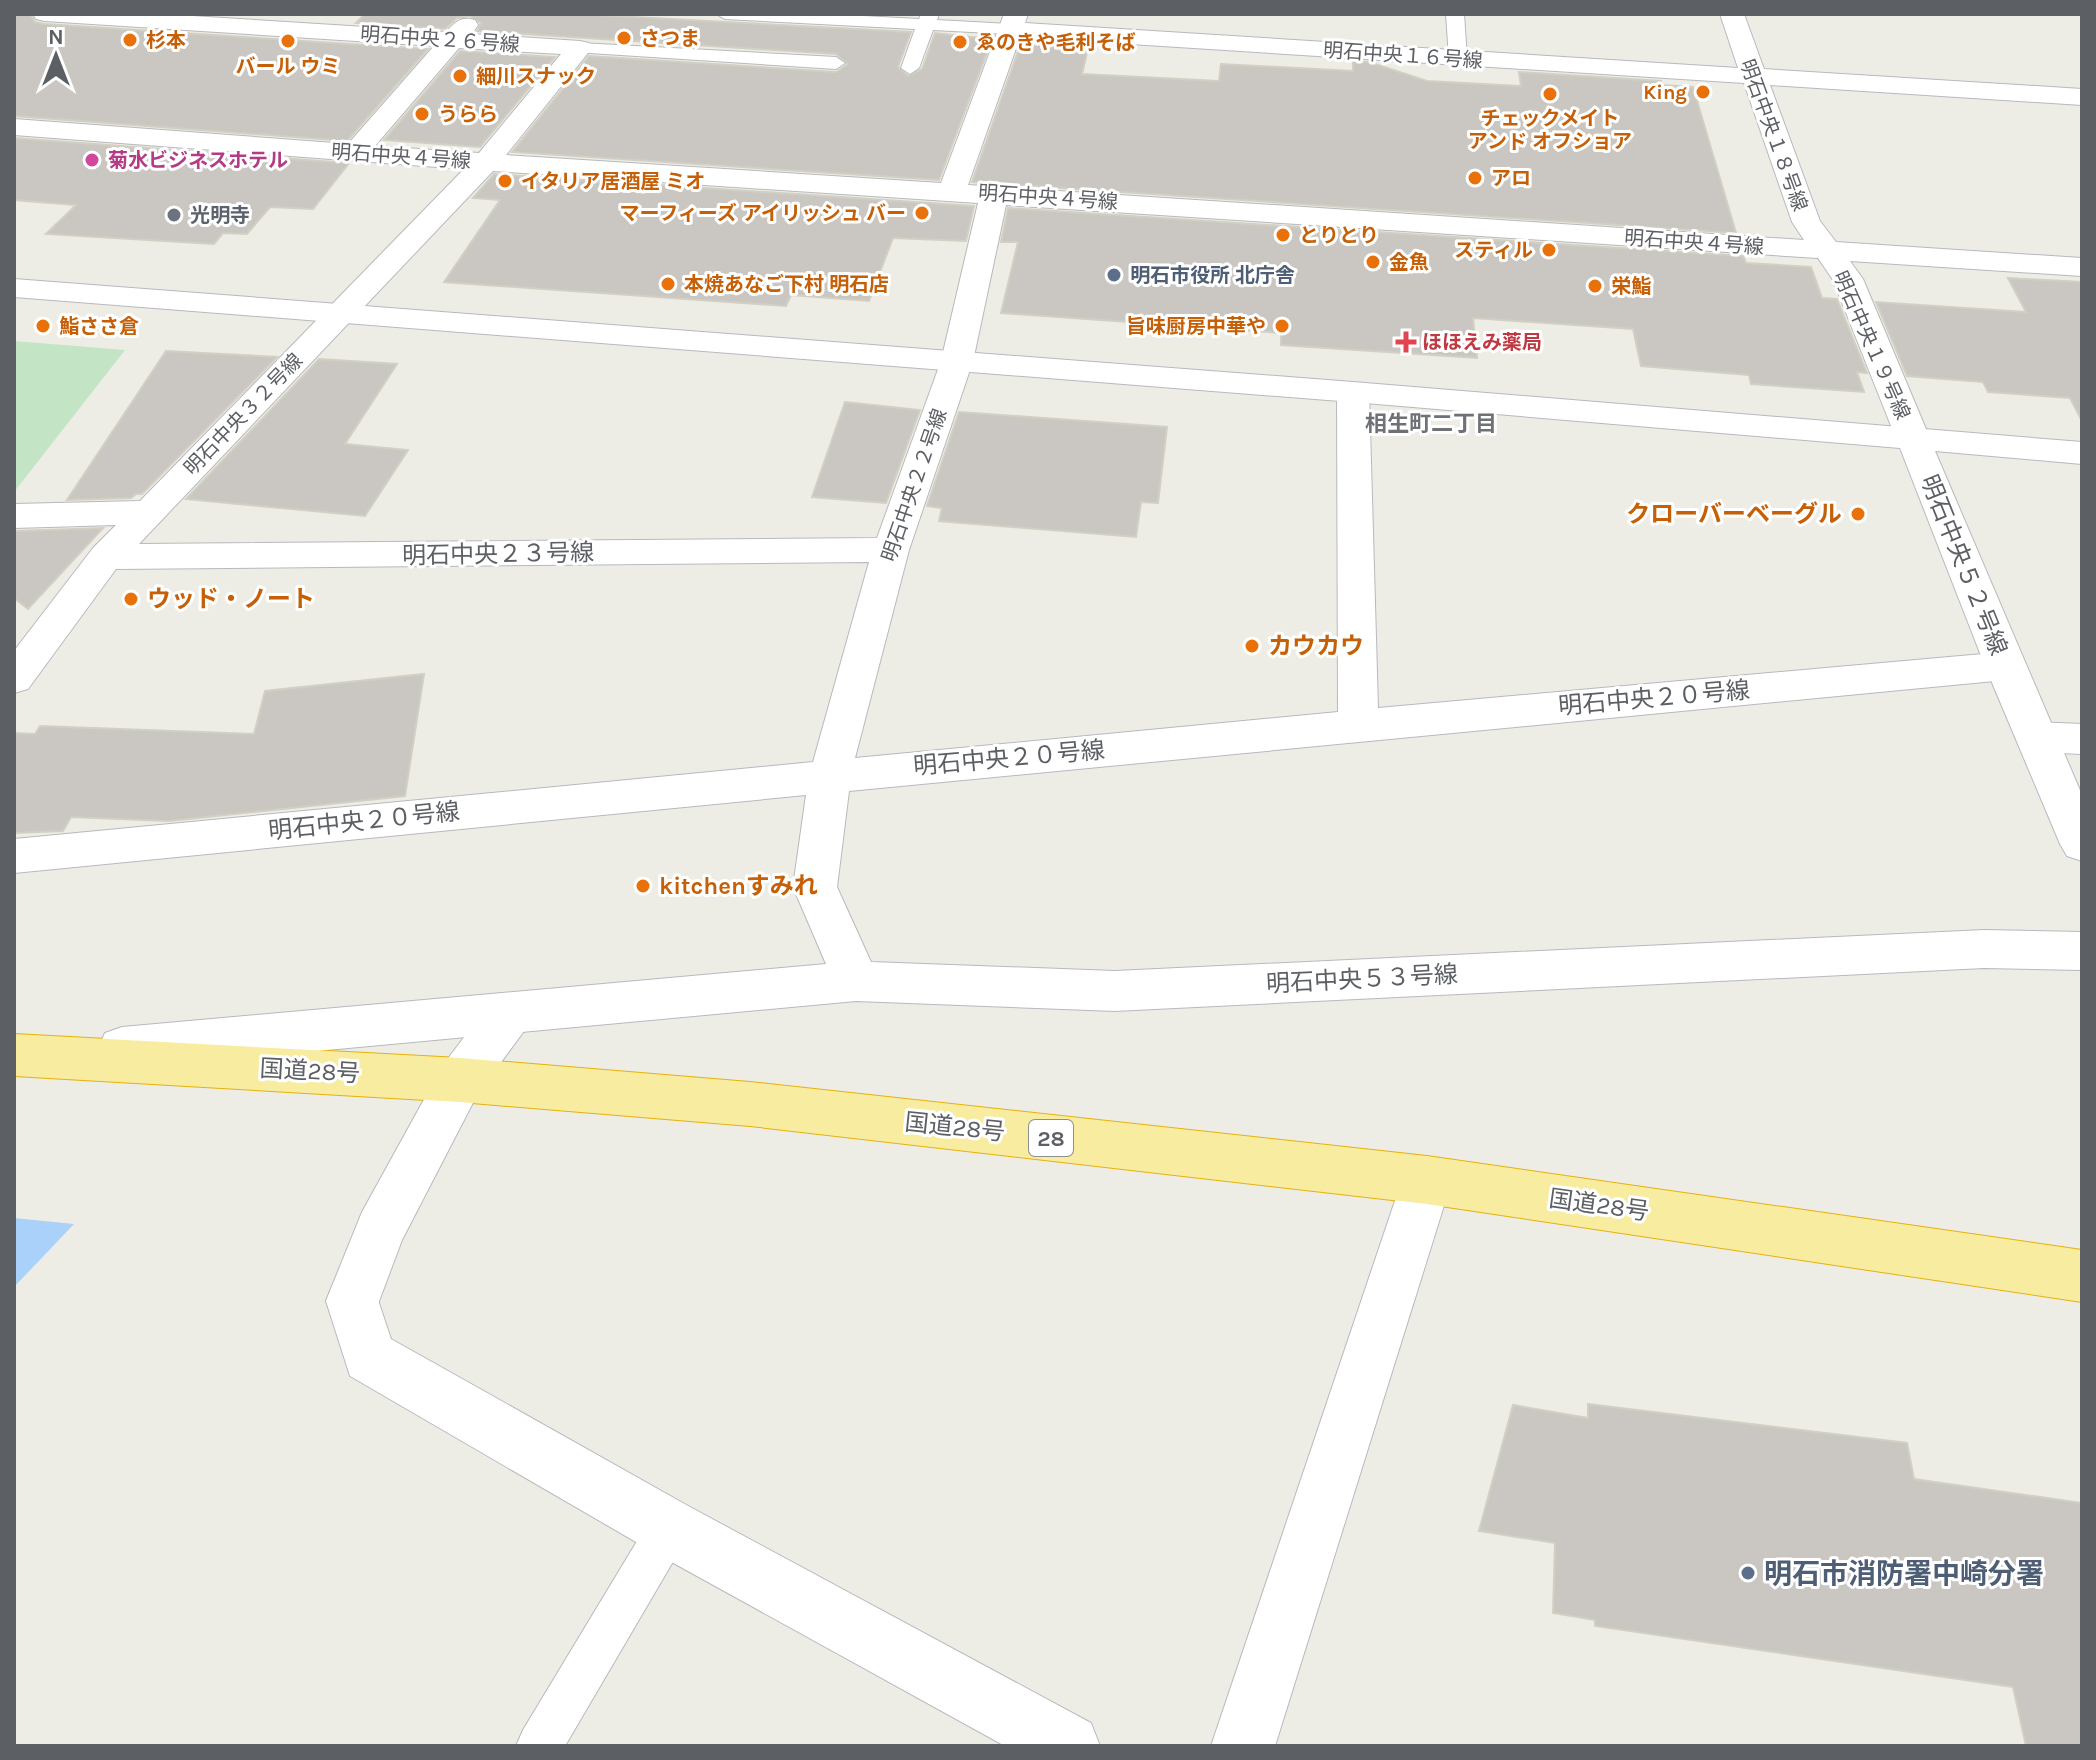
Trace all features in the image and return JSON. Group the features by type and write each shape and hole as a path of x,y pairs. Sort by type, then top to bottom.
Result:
{"highway":[{"name":"国道28号","path":"24,1056 460,1080 765,1106 1427,1180 2082,1276"}],"street":[{"name":"明石中央２６号線","path":"45,14 580,48"},
{"path":"354,153 476,14"},
{"name":"明石中央１８号線","path":"1732,14 1806,222 1828,251"},
{"path":"952,191 1013,22"},
{"name":"明石中央１６号線","path":"1013,22 1458,58 2082,97"},
{"name":"明石中央３２号線","path":"14,679 106,557 486,162 580,48"},
{"name":"明石中央４号線","path":"14,127 486,162 2082,267"},
{"name":"明石中央２２号線","path":"830,776 891,550 957,361 994,194"},
{"name":"明石中央１９号線","path":"1828,251 1848,279 1914,441"},
{"path":"14,288 1353,392 1914,441"},
{"path":"1353,392 1358,725"},
{"name":"明石中央５２号線","path":"2082,453 1914,441 2005,666 2082,844"},
{"path":"14,516 147,512"},
{"name":"明石中央２３号線","path":"106,557 891,550"},
{"name":"明石中央２０号線","path":"14,856 1358,725 2005,666"},
{"path":"2036,737 2082,739"},
{"path":"830,776 815,887 856,981"},
{"name":"明石中央５３号線","path":"24,1056 856,981 1115,991 1984,949 2082,951"},
{"path":"510,1013 460,1080 380,1230 353,1301 369,1357 669,1528 1068,1746"},
{"path":"1243,1746 1427,1180"}],"lane":[{"name":"明石中央１６号線","path":"725,14 1013,22"},
{"path":"1455,14 1458,58"},
{"path":"910,68 928,19"},
{"name":"明石中央２６号線","path":"580,48 836,63"},
{"path":"539,1746 669,1528"}],"green space":[{"path":"14,341 125,350 14,492"}],"water":[{"path":"14,1218 74,1224 14,1287"}],"building":[{"path":"14,14 30,14 35,22 45,24 428,49 347,141 14,116"},
{"path":"365,14 577,14 911,32 898,67 908,76 922,69 935,33 992,39 939,180 512,152 589,56 836,72 848,64 836,54 477,31 481,23 470,16 457,18 445,29 356,23"},
{"path":"1022,40 1089,44 1082,74 1219,81 1221,64 1353,71 1353,61 1369,62 1427,81 1521,86 1519,72 1661,81 1662,85 1693,87 1736,233 972,182"},
{"path":"460,51 555,57 480,147 384,140"},
{"path":"14,138 349,163 313,209 270,207 247,234 223,233 214,244 46,234 76,205 14,200"},
{"path":"494,174 974,206 966,241 893,238 869,301 791,295 786,306 444,282 500,200 473,198"},
{"path":"1008,208 1743,256 1746,263 1811,267 1822,298 1837,299 1867,373 1857,372 1864,392 1751,384 1749,375 1641,366 1633,329 1473,318 1477,358 1281,345 1281,333 1001,313 1018,242 1001,242"},
{"path":"2008,278 2082,282 2082,421 2070,398 1988,392 1983,382 1907,376 1876,302 2026,312"},
{"path":"166,351 277,357 142,494 131,498 67,500"},
{"path":"319,359 397,364 345,444 408,450 365,516 186,499"},
{"path":"845,402 920,410 886,503 812,497"},
{"path":"959,412 1167,427 1158,503 1141,502 1136,537 939,521 942,508 927,506"},
{"path":"103,528 28,609 14,598 14,531"},
{"path":"424,674 405,796 169,821 71,817 63,831 14,833 14,733 35,734 40,726 254,734 265,691"},
{"path":"1588,1404 1907,1443 1914,1479 2082,1503 2082,1746 2026,1746 2013,1687 1595,1626 1595,1620 1553,1613 1555,1543 1479,1531 1513,1405 1588,1418"}],"place":[{"name":"さつま","path":"624,38"},
{"name":"杉本","path":"130,40"},
{"name":"バール ウミ","path":"288,41"},
{"name":"ゑのきや毛利そば","path":"960,42"},
{"name":"細川スナック","path":"460,76"},
{"name":"King","path":"1703,92"},
{"name":"チェックメイト アンド オフショア","path":"1550,94"},
{"name":"うらら","path":"422,114"},
{"name":"菊水ビジネスホテル","path":"92,160"},
{"name":"アロ","path":"1475,178"},
{"name":"イタリア居酒屋 ミオ","path":"505,181"},
{"name":"マーフィーズ アイリッシュ バー","path":"922,213"},
{"name":"光明寺","path":"174,215"},
{"name":"とりとり","path":"1283,235"},
{"name":"スティル","path":"1549,250"},
{"name":"金魚","path":"1373,262"},
{"name":"明石市役所 北庁舎","path":"1114,275"},
{"name":"本焼あなご下村 明石店","path":"668,284"},
{"name":"栄鮨","path":"1595,286"},
{"name":"鮨ささ倉","path":"43,326"},
{"name":"旨味厨房中華や","path":"1282,326"},
{"name":"ほほえみ薬局","path":"1406,342"},
{"name":"クローバーベーグル","path":"1858,514"},
{"name":"ウッド・ノート","path":"131,599"},
{"name":"カウカウ","path":"1252,646"},
{"name":"kitchenすみれ","path":"643,886"},
{"name":"明石市消防署中崎分署","path":"1748,1573"}],"district":[{"name":"相生町二丁目","path":"1431,423"}]}
